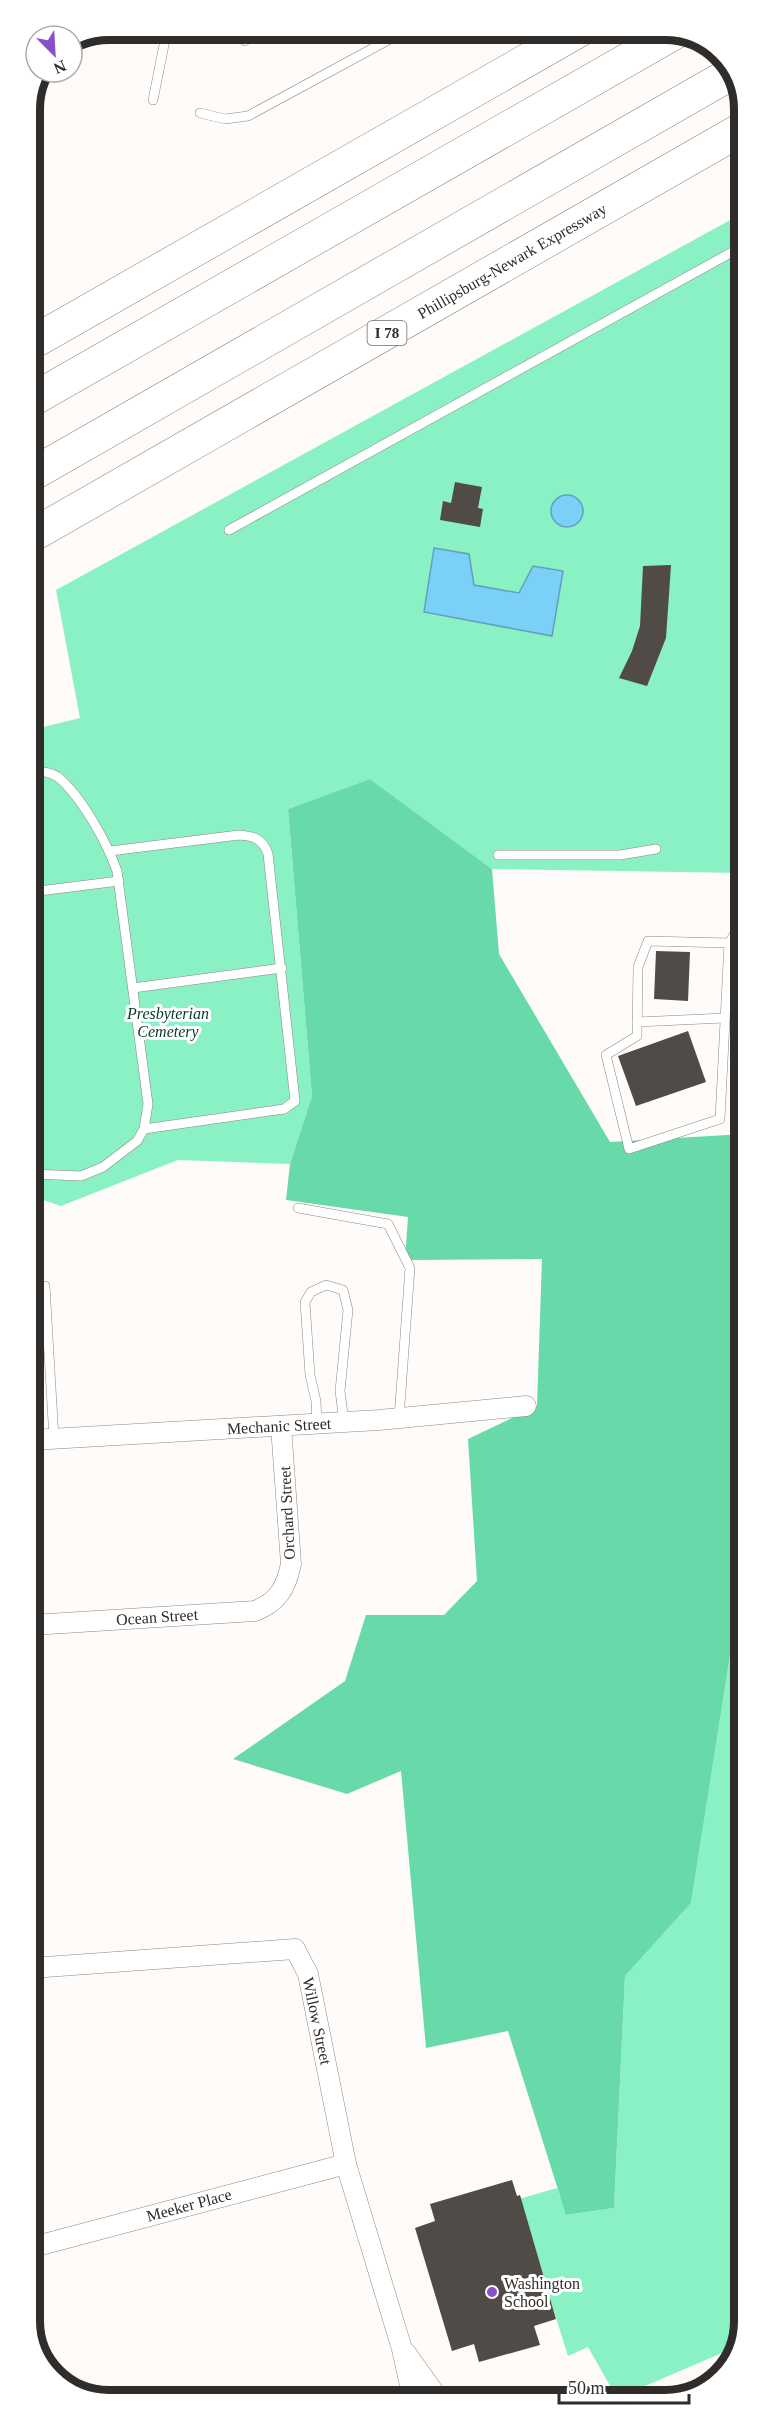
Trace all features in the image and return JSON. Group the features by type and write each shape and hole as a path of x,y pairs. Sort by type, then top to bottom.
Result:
{"highway":[{"path":"40,338 561,41"},
{"path":"40,395 660,41"},
{"path":"40,470 726,77"},
{"name":"Phillipsburg-Newark Expressway","path":"40,531 734,134"}],"street":[{"name":"Mechanic Street","path":"40,1439 317,1424 526,1406"},
{"name":"Orchard Street","path":"278,1598 287,1582 291,1564 281,1426"},
{"name":"Ocean Street","path":"40,1624 255,1611 278,1598"},
{"name":"Willow Street","path":"40,1967 295,1949 308,1974 346,2164 402,2349 411,2390"},
{"name":"Meeker Place","path":"40,2245 346,2164"},
{"name":"Willow Street","path":"402,2349 432,2390"}],"lane":[{"path":"153,100 165,40"},
{"path":"200,113 225,119 248,116 387,40"},
{"path":"229,530 734,250"},
{"path":"40,773 56,776 76,798 110,851 119,881 148,1104 144,1129 137,1141 103,1167 81,1176 40,1174"},
{"path":"110,851 239,835 259,839 265,845 268,854 282,968 295,1101 284,1109 144,1129"},
{"path":"498,855 620,855 656,849"},
{"path":"40,891 119,881"},
{"path":"729,942 648,941 638,967 637,1036 606,1055 628,1149 720,1119 729,942 734,934"},
{"path":"133,988 282,968"},
{"path":"637,1022 725,1018"},
{"path":"298,1208 388,1224 410,1268 399,1418"},
{"path":"317,1424 316,1401 310,1375 305,1302 311,1292 326,1285 344,1290 348,1310 340,1391 344,1422"},
{"path":"45,1286 54,1438"}],"green space":[{"name":"Presbyterian Cemetery","path":"734,218 734,873 492,869 370,779 288,809 312,1096 290,1164 178,1160 61,1206 40,1199 40,728 80,718 56,590"},
{"path":"370,779 492,869 499,954 610,1142 734,1135 734,1642 691,1903 625,1976 614,2208 566,2215 508,2031 426,2048 401,1771 347,1794 233,1759 345,1681 366,1615 444,1615 477,1581 468,1439 537,1406 542,1259 405,1260 408,1217 286,1200 290,1164 312,1096 288,809"},
{"path":"734,1642 734,2329 727,2351 636,2390 612,2390 588,2347 568,2356 519,2199 557,2188 567,2215 614,2208 625,1976 691,1903"}],"water":[{"path":"567,495 578,500 583,511 578,522 567,527 556,522 551,511 556,500"},
{"path":"434,548 469,554 474,585 519,593 533,566 563,571 552,636 424,612"}],"building":[{"path":"455,482 482,487 478,508 483,509 480,527 440,520 443,501 451,503"},
{"path":"671,565 666,638 647,686 619,678 632,651 640,626 643,566"},
{"path":"656,951 690,952 688,1001 654,999"},
{"path":"688,1031 706,1082 636,1106 618,1056"},
{"name":"Washington School","path":"512,2180 517,2196 520,2195 556,2319 534,2326 540,2345 479,2362 474,2344 452,2351 415,2228 435,2221 430,2204"}],"place":[{"name":"Washington School","path":"492,2292"}]}
